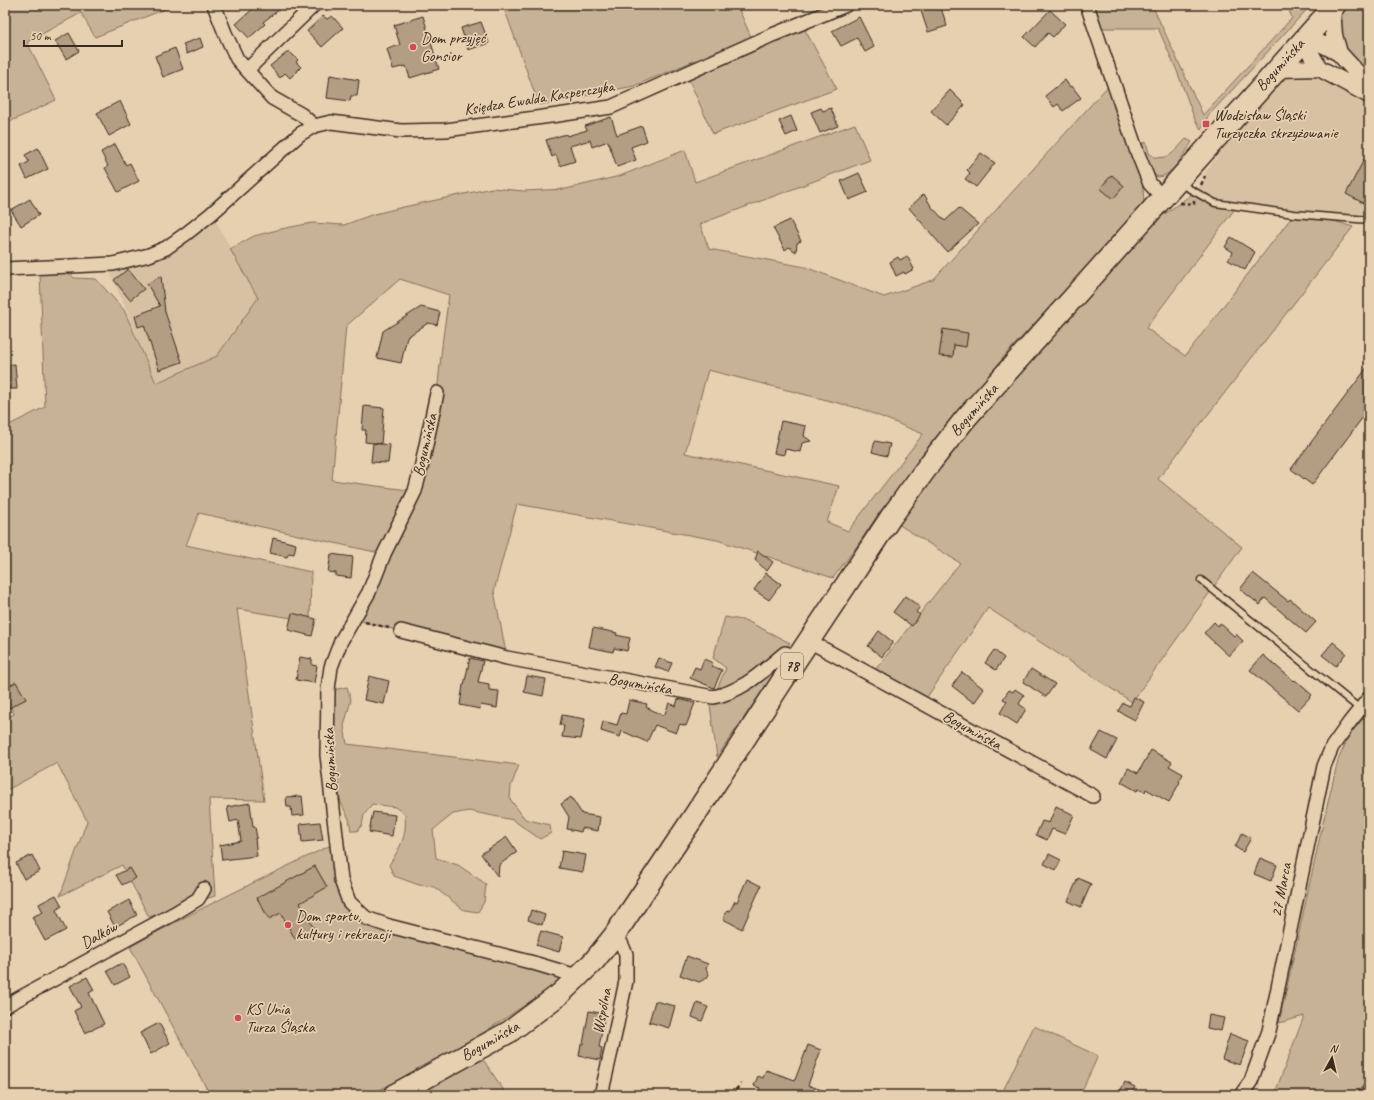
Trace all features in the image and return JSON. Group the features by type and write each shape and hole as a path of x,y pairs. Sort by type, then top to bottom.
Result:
{"main road":[{"name":"Bogumińska","path":"394,1095 509,1032 560,994 580,976 614,936 690,824 891,517 930,462 965,419 1333,7"}],"street":[{"path":"214,5 237,59 272,98 302,115 314,126"},
{"path":"247,70 314,5"},
{"name":"Księdza Ewalda Kasperczyka","path":"5,269 112,264 149,255 166,248 211,214 300,134 314,126 330,122 401,131 446,130 611,107 770,36 846,5"},
{"path":"1087,5 1136,149 1150,184 1162,197"},
{"path":"1333,7 1334,35 1339,53"},
{"path":"1304,38 1322,44 1339,53 1369,86"},
{"path":"1304,38 1319,68"},
{"path":"1277,69 1319,68 1369,95"},
{"name":"Bogumińska","path":"437,393 415,491 384,554 369,592 341,641 331,667 328,689 327,755 341,880 349,902 366,918 390,926 580,976"},
{"name":"Bogumińska","path":"401,631 507,658 713,698 725,695 746,684 785,653 804,649 1093,796"},
{"name":"27 Marca","path":"1241,1095 1251,1081 1269,1031 1324,766 1332,747 1369,698"},
{"name":"Dalków","path":"5,1006 175,913 198,899 204,889"},
{"name":"Wspólna","path":"601,1095 614,1043 626,981 626,954 621,943 614,936"}],"lane":[{"path":"1176,182 1215,203 1301,215 1369,220"},
{"path":"1201,580 1360,709"}],"path":[{"path":"353,619 401,631"},
{"path":"731,1095 742,1084"}],"shaded area":[{"path":"5,5 175,5 95,37 81,13 27,42 56,100 5,124"},
{"path":"503,5 737,5 751,37 634,86 539,105"},
{"path":"1094,5 1152,5 1203,115 1292,18 1287,5 1311,5 1209,115 1201,129 1195,120 1177,71 1158,28 1102,28"},
{"path":"1345,5 1369,5 1369,86 1364,82 1341,40 1339,19"},
{"path":"804,28 837,89 713,134 689,80"},
{"path":"1319,68 1369,95 1369,216 1326,213 1322,217 1215,203 1195,192 1202,184 1206,171 1277,84 1287,78"},
{"path":"1108,86 1136,149 1143,186 1144,205 1006,354 955,421 881,510 833,578 717,540 517,504 494,591 507,658 353,619 384,554 199,513 186,545 311,572 310,621 237,609 264,800 209,799 215,896 149,917 122,865 60,896 87,821 57,763 5,791 5,719 14,714 5,694 5,631 7,630 5,626 5,427 45,407 40,273 68,271 74,278 96,279 124,310 156,383 217,356 258,298 230,249 254,236 312,223 344,225 371,215 399,208 492,188 524,191 566,189 620,176 685,150 695,182 855,124 870,160 700,224 709,249 805,267 884,297 933,280","holes":["400,279 449,295 437,393 415,491 332,480 346,326","708,370 862,409 923,434 848,531 827,522 839,486 685,453"]},
{"path":"1186,139 1192,142 1180,161 1174,168 1162,177 1156,176 1149,168 1140,145 1146,142 1149,153 1154,157 1160,158 1169,156"},
{"path":"1195,192 1215,203 1237,206 1146,328 1185,356 1294,214 1322,217 1353,227 1158,479 1242,547 1132,702 988,608 923,703 871,675 960,563 898,524 934,470 1159,218"},
{"path":"214,218 258,298 217,356 156,383 108,267 130,264"},
{"path":"725,617 747,621 790,643 780,665 717,757 710,705 726,668 713,658"},
{"path":"347,687 351,700 344,726 347,744 519,765 511,786 510,799 525,819 550,825 551,833 540,839 513,820 469,811 453,814 433,830 436,858 458,865 486,884 484,902 478,912 464,910 434,887 419,885 394,876 389,865 402,841 405,829 405,814 395,807 372,804 364,815 362,825 357,831 351,831 349,819 341,803 334,767 333,690"},
{"path":"1369,712 1369,1095 1276,1095 1275,1093 1304,1016 1279,1023 1338,760 1350,734"},
{"path":"331,845 337,886 353,920 568,979 546,991 471,1041 370,1095 210,1095 130,947 205,907"},
{"path":"1034,1026 1098,1056 1080,1095 1010,1095 1003,1091"},
{"path":"482,1058 507,1095 415,1095"}],"building":[{"path":"257,5 285,5 263,22 265,24 249,38 236,24"},
{"path":"919,5 940,5 947,26 928,32"},
{"path":"1050,10 1065,24 1053,37 1048,33 1035,47 1024,37"},
{"path":"323,16 327,19 332,16 343,28 322,47 307,31"},
{"name":"Dom przyjęć Gonsior","path":"423,16 439,69 410,78 406,66 393,69 387,49 400,45 394,25"},
{"path":"859,17 874,47 865,52 857,38 841,46 832,31"},
{"path":"481,22 489,43 468,50 461,28"},
{"path":"69,33 79,51 66,59 55,41"},
{"path":"200,38 203,47 187,54 183,44"},
{"path":"175,48 183,69 163,77 155,56"},
{"path":"289,51 298,60 296,62 301,67 290,78 285,73 280,78 270,66"},
{"path":"330,75 359,80 357,96 351,96 350,101 327,98"},
{"path":"1065,80 1070,87 1072,86 1081,98 1063,111 1058,104 1054,107 1045,96"},
{"path":"950,90 965,105 946,125 931,111"},
{"path":"120,101 131,124 109,136 97,113"},
{"path":"821,108 823,111 831,108 838,126 820,133 811,112"},
{"path":"791,116 797,131 786,136 779,121"},
{"path":"611,117 617,135 642,126 647,141 631,147 636,160 617,167 608,141 592,147 590,140 570,146 575,161 560,166 556,155 552,157 546,140 587,130 585,126"},
{"path":"115,144 126,165 130,163 139,181 118,192 105,168 108,166 101,152"},
{"path":"38,148 48,169 27,179 21,166 29,162 25,155"},
{"path":"1369,150 1369,206 1346,194"},
{"path":"981,153 995,163 976,187 965,179 970,173 967,170"},
{"path":"859,173 868,192 849,200 841,181"},
{"path":"1112,175 1124,186 1113,199 1100,188"},
{"path":"924,194 931,206 945,221 959,208 978,224 947,252 909,208"},
{"path":"30,199 39,215 21,226 11,210"},
{"path":"790,220 801,241 797,243 796,252 789,247 785,250 773,228"},
{"path":"1231,237 1255,252 1245,270 1228,260 1233,252 1225,247"},
{"path":"907,256 914,269 905,274 904,272 896,276 890,262 898,257 900,260"},
{"path":"128,269 144,289 130,300 114,280"},
{"path":"161,276 165,312 182,362 159,370 144,325 138,327 135,316 160,306 147,284"},
{"path":"421,307 440,312 437,325 428,323 407,337 401,363 377,358 383,331"},
{"path":"943,329 968,333 966,347 954,345 953,357 939,356"},
{"path":"15,364 17,389 5,389 5,365"},
{"path":"1369,365 1369,409 1312,485 1291,469"},
{"path":"364,406 384,408 381,444 365,442 366,430 362,430"},
{"path":"781,421 806,426 804,436 811,441 802,443 800,452 785,449 784,455 774,453"},
{"path":"875,441 890,444 887,456 872,452"},
{"path":"373,443 390,445 388,463 371,462"},
{"path":"273,538 296,544 294,554 289,553 287,557 270,553"},
{"path":"758,551 773,562 767,571 755,560"},
{"path":"331,554 353,557 351,578 336,576 336,573 328,572"},
{"path":"766,573 781,584 769,600 754,590"},
{"path":"1253,573 1288,601 1290,599 1316,622 1306,633 1265,598 1260,605 1240,589"},
{"path":"905,596 920,607 916,612 920,615 912,626 893,612"},
{"path":"292,613 316,619 312,636 288,630"},
{"path":"1214,622 1218,626 1220,623 1234,636 1236,634 1243,641 1229,656 1204,633"},
{"path":"593,628 617,633 616,635 630,638 627,651 614,648 613,652 589,647"},
{"path":"879,631 893,642 882,657 868,646"},
{"path":"1333,642 1346,653 1336,666 1322,655"},
{"path":"994,650 1004,658 996,670 985,663"},
{"path":"1263,655 1312,695 1298,710 1250,670"},
{"path":"300,657 312,659 312,665 317,666 314,683 296,680"},
{"path":"470,658 483,661 478,682 489,684 489,690 499,691 497,708 481,705 480,709 460,705 463,685"},
{"path":"659,658 672,663 668,672 655,667"},
{"path":"704,659 713,663 712,666 722,670 714,688 690,678 695,667 700,669"},
{"path":"1031,669 1055,684 1046,697 1023,682"},
{"path":"962,672 984,689 974,703 952,686"},
{"path":"369,676 389,681 384,704 364,700"},
{"path":"527,676 546,679 543,696 524,692"},
{"path":"16,682 26,699 5,710 5,688"},
{"path":"1015,689 1024,695 1019,704 1026,709 1017,724 1000,713 1007,701 1003,699 1009,690 1013,692"},
{"path":"1134,697 1144,702 1135,720 1118,711 1123,703 1130,706"},
{"path":"678,699 695,703 686,726 680,724 676,733 655,725 647,742 622,731 620,737 601,731 603,721 617,725 621,713 626,714 629,700 647,704 646,707 664,716 669,703 676,706"},
{"path":"562,715 585,719 581,739 562,737 564,726 560,725"},
{"path":"1101,732 1117,740 1107,759 1091,750"},
{"path":"1151,750 1172,762 1169,766 1183,774 1169,802 1146,789 1145,792 1138,789 1137,791 1121,782 1128,768 1138,773"},
{"path":"302,796 304,815 292,816 291,807 287,807 286,797"},
{"path":"571,797 582,814 600,817 598,831 582,828 581,832 567,829 569,817 561,804"},
{"path":"250,803 253,827 255,827 257,838 255,838 257,856 222,860 220,845 241,841 238,820 230,822 227,807"},
{"path":"1056,806 1074,815 1065,834 1052,829 1047,840 1036,835 1042,821 1049,823"},
{"path":"373,812 395,815 392,836 369,832"},
{"path":"320,822 323,840 302,842 300,824"},
{"path":"1242,833 1251,838 1243,852 1235,847"},
{"path":"507,837 517,852 499,865 498,877 481,854"},
{"path":"562,851 586,855 583,872 559,868"},
{"path":"1049,854 1061,860 1056,870 1044,864"},
{"path":"32,855 40,871 24,879 16,863"},
{"path":"1260,858 1277,865 1271,881 1254,874"},
{"path":"315,866 327,887 300,903 314,929 295,939 281,913 269,919 257,898"},
{"path":"130,868 136,878 122,885 116,875"},
{"path":"1078,878 1091,884 1081,907 1068,901"},
{"path":"747,879 761,886 742,929 723,919 727,910 730,911 735,901 737,902"},
{"path":"56,895 62,906 56,910 66,930 45,941 32,917 43,912 39,904"},
{"path":"129,900 137,915 115,927 107,912"},
{"path":"531,910 545,915 542,925 528,920"},
{"path":"541,931 563,937 559,952 536,945"},
{"path":"687,956 708,964 706,969 709,974 707,978 699,982 680,975"},
{"path":"122,963 130,977 115,985 107,971"},
{"path":"87,977 94,990 89,993 104,1024 85,1033 74,1011 81,1007 70,986"},
{"path":"655,1001 675,1006 669,1028 649,1022"},
{"path":"697,1003 708,1007 702,1021 692,1017"},
{"path":"589,1011 605,1014 599,1047 602,1048 600,1060 579,1056 581,1044 583,1044"},
{"path":"1209,1015 1224,1018 1221,1031 1207,1028"},
{"path":"159,1023 170,1043 151,1054 140,1033"},
{"path":"1230,1034 1249,1041 1240,1065 1222,1059"},
{"path":"808,1045 821,1050 808,1085 832,1095 757,1095 760,1088 754,1086 758,1076 763,1078 766,1070 795,1080"},
{"path":"1125,1082 1135,1087 1131,1095 1118,1095"}],"waterway":[{"path":"1356,1095 1369,1080"}],"place":[{"name":"Dom przyjęć Gonsior","path":"413,47"},
{"name":"Wodzisław Śląski Turzyczka skrzyżowanie","path":"1206,124"},
{"name":"Dom sportu, kultury i rekreacji","path":"288,925"},
{"name":"KS Unia Turza Śląska","path":"238,1018"}]}
